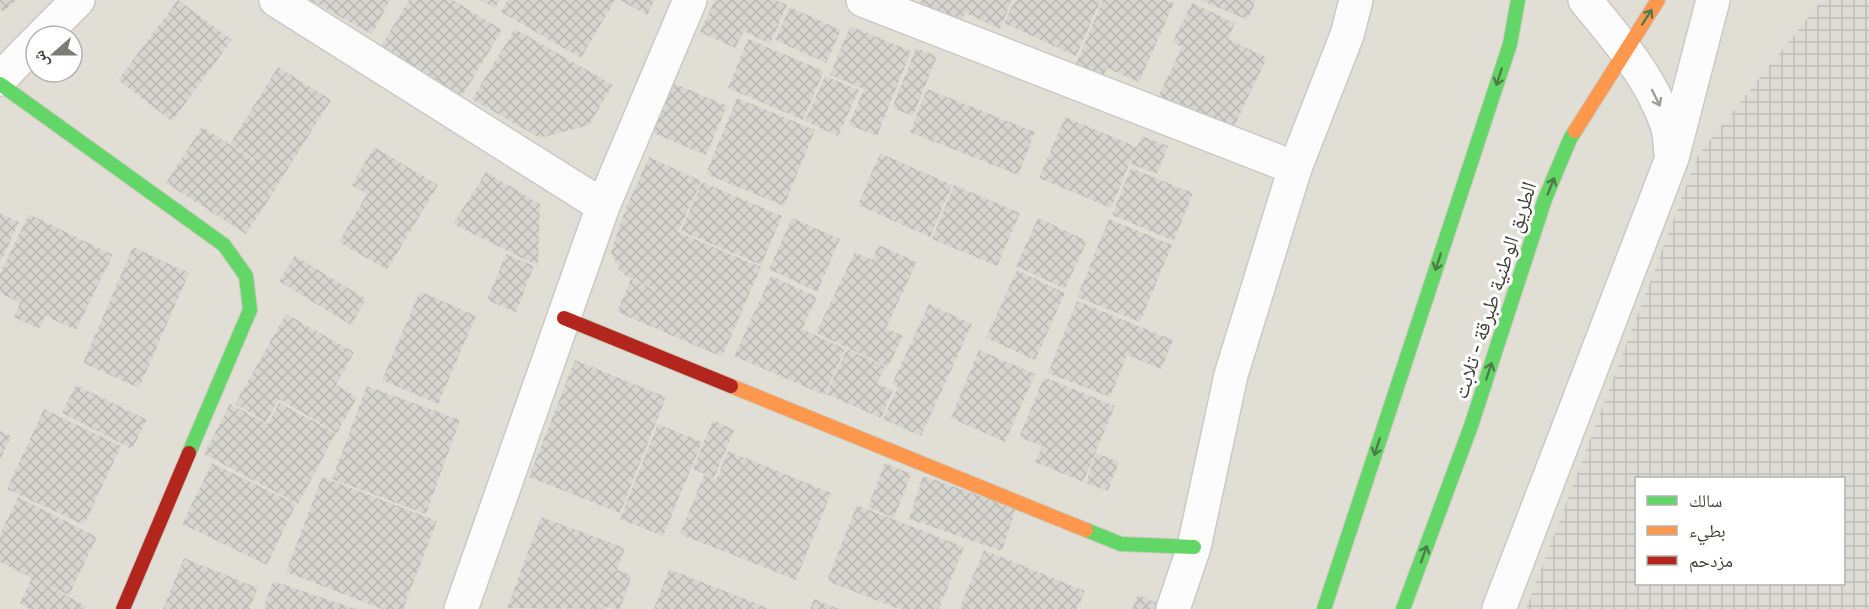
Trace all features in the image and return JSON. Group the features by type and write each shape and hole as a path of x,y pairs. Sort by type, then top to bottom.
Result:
{"street":[{"path":"54,24 78,0"},
{"path":"276,0 603,206"},
{"path":"461,609 603,206 690,0"},
{"path":"863,0 1295,168"},
{"path":"1173,609 1194,547 1231,375 1295,168 1347,35 1356,0"},
{"path":"1347,35 1368,0"},
{"path":"1500,0 1510,44"},
{"path":"1324,609 1510,44 1518,0"},
{"path":"1584,0 1626,50 1655,95 1668,127 1672,158"},
{"name":"الطريق الوطنية طبرقة - تلابت","path":"1403,609 1471,426 1545,199 1570,139 1658,0"},
{"path":"1499,609 1672,158 1713,0"},
{"path":"0,79 24,54"},
{"path":"0,84 224,245 246,276 250,310 123,609"},
{"path":"564,318 1121,544 1194,547"}],"shaded area":[{"path":"0,0 1869,0 1869,609 0,609"},
{"path":"1822,0 1869,0 1869,609 1526,609 1698,155"}],"building":[{"path":"0,0 17,0 3,12 0,9"},
{"path":"178,0 232,40 172,121 118,80"},
{"path":"310,0 390,0 372,34"},
{"path":"409,0 453,0 502,30 455,108 374,58"},
{"path":"480,0 500,0 495,8"},
{"path":"508,0 615,0 581,58 501,12"},
{"path":"620,0 655,0 647,15"},
{"path":"715,0 776,0 787,5 770,44 744,31 735,48 700,32"},
{"path":"922,0 1012,0 1000,29 965,13 957,30 916,12"},
{"path":"1015,0 1101,0 1076,56 1004,23"},
{"path":"1103,0 1166,0 1174,3 1139,82 1107,68 1103,76 1076,64"},
{"path":"1200,0 1256,0 1248,20"},
{"path":"1192,3 1235,23 1228,39 1267,58 1230,135 1157,99 1182,47 1172,43"},
{"path":"790,7 841,30 826,63 775,40"},
{"path":"850,26 911,51 877,136 849,125 864,89 830,75"},
{"path":"515,29 613,85 589,125 540,138 472,99"},
{"path":"748,39 824,71 803,120 728,88"},
{"path":"916,48 937,56 913,116 892,108"},
{"path":"278,67 331,100 275,189 266,183 275,190 246,234 166,183 202,127 254,160 255,159 230,144"},
{"path":"825,76 859,90 838,136 805,121"},
{"path":"673,83 727,106 706,155 653,133"},
{"path":"927,89 1035,132 1018,175 910,132"},
{"path":"737,98 815,130 784,206 706,174"},
{"path":"1065,117 1137,147 1142,136 1168,146 1157,174 1131,164 1133,155 1111,208 1039,178"},
{"path":"374,147 438,185 387,270 339,242 367,194 352,185"},
{"path":"880,153 952,185 930,237 858,205"},
{"path":"649,157 701,181 678,232 761,267 722,357 617,312 631,279 654,289 620,271 611,252 626,208"},
{"path":"1131,168 1193,193 1174,241 1112,215"},
{"path":"486,172 540,204 538,266 453,224"},
{"path":"702,182 782,216 761,265 681,231"},
{"path":"954,185 1020,213 997,266 932,239"},
{"path":"0,213 19,222 0,263"},
{"path":"29,214 113,255 76,330 45,316 39,329 14,317 20,303 0,293 0,274"},
{"path":"792,218 840,239 817,292 769,269"},
{"path":"1038,218 1087,241 1065,289 1016,266"},
{"path":"1109,219 1172,245 1140,322 1077,297"},
{"path":"879,245 917,262 886,328 903,336 888,367 816,333 855,252 872,260"},
{"path":"133,247 189,273 139,388 83,363"},
{"path":"506,254 534,266 516,312 487,300"},
{"path":"295,256 366,299 351,325 279,281"},
{"path":"1017,270 1065,293 1035,360 986,338"},
{"path":"771,276 817,297 802,329 845,349 824,395 734,356"},
{"path":"420,291 476,316 438,404 382,380"},
{"path":"1077,301 1173,340 1161,369 1127,355 1110,397 1048,373"},
{"path":"929,304 972,324 921,436 883,419 898,387 892,384"},
{"path":"286,314 354,352 336,385 357,397 337,433 279,399 266,422 235,404"},
{"path":"847,349 885,367 877,384 893,390 881,418 826,394"},
{"path":"979,350 1035,374 1005,442 951,418"},
{"path":"575,360 666,397 620,513 529,477"},
{"path":"1044,377 1115,406 1083,482 1035,462 1042,446 1019,437"},
{"path":"76,385 147,420 132,449 62,413"},
{"path":"367,386 460,420 426,514 332,479"},
{"path":"279,403 336,433 298,504 204,454 230,404 268,424"},
{"path":"44,409 121,446 84,525 7,489"},
{"path":"713,420 734,430 714,478 693,469"},
{"path":"658,424 702,442 663,536 620,519"},
{"path":"0,431 11,436 0,459"},
{"path":"728,451 831,493 796,580 680,534 704,475 716,480"},
{"path":"1096,453 1119,462 1108,491 1086,483"},
{"path":"212,463 296,504 267,565 182,524"},
{"path":"885,463 911,474 894,518 868,507"},
{"path":"923,476 1016,508 1002,551 909,519"},
{"path":"322,477 437,521 403,609 382,609 286,572"},
{"path":"18,497 97,537 69,595 40,582 86,606 85,609 30,609 20,603 32,578 0,562 0,534"},
{"path":"857,505 964,547 939,609 899,609 827,581"},
{"path":"541,517 625,548 617,570 632,575 620,609 604,607 603,609 507,608"},
{"path":"984,550 1085,591 1077,609 959,609"},
{"path":"184,558 258,588 249,609 163,609"},
{"path":"669,569 770,609 654,609"},
{"path":"273,581 356,609 263,609"},
{"path":"1138,595 1167,607 1166,609 1132,609"},
{"path":"814,599 839,609 810,609"}],"traffic: fast":[{"path":"1324,609 1510,44 1518,0"},
{"path":"0,84 224,245 246,276 250,310 189,453"},
{"path":"1403,609 1471,426 1545,199 1575,131"},
{"path":"1086,530 1121,544 1194,547"}],"traffic: slow":[{"path":"1575,131 1658,0"},
{"path":"731,386 1086,530"}],"traffic: jam":[{"path":"564,318 731,386"},
{"path":"123,609 189,453"}]}
